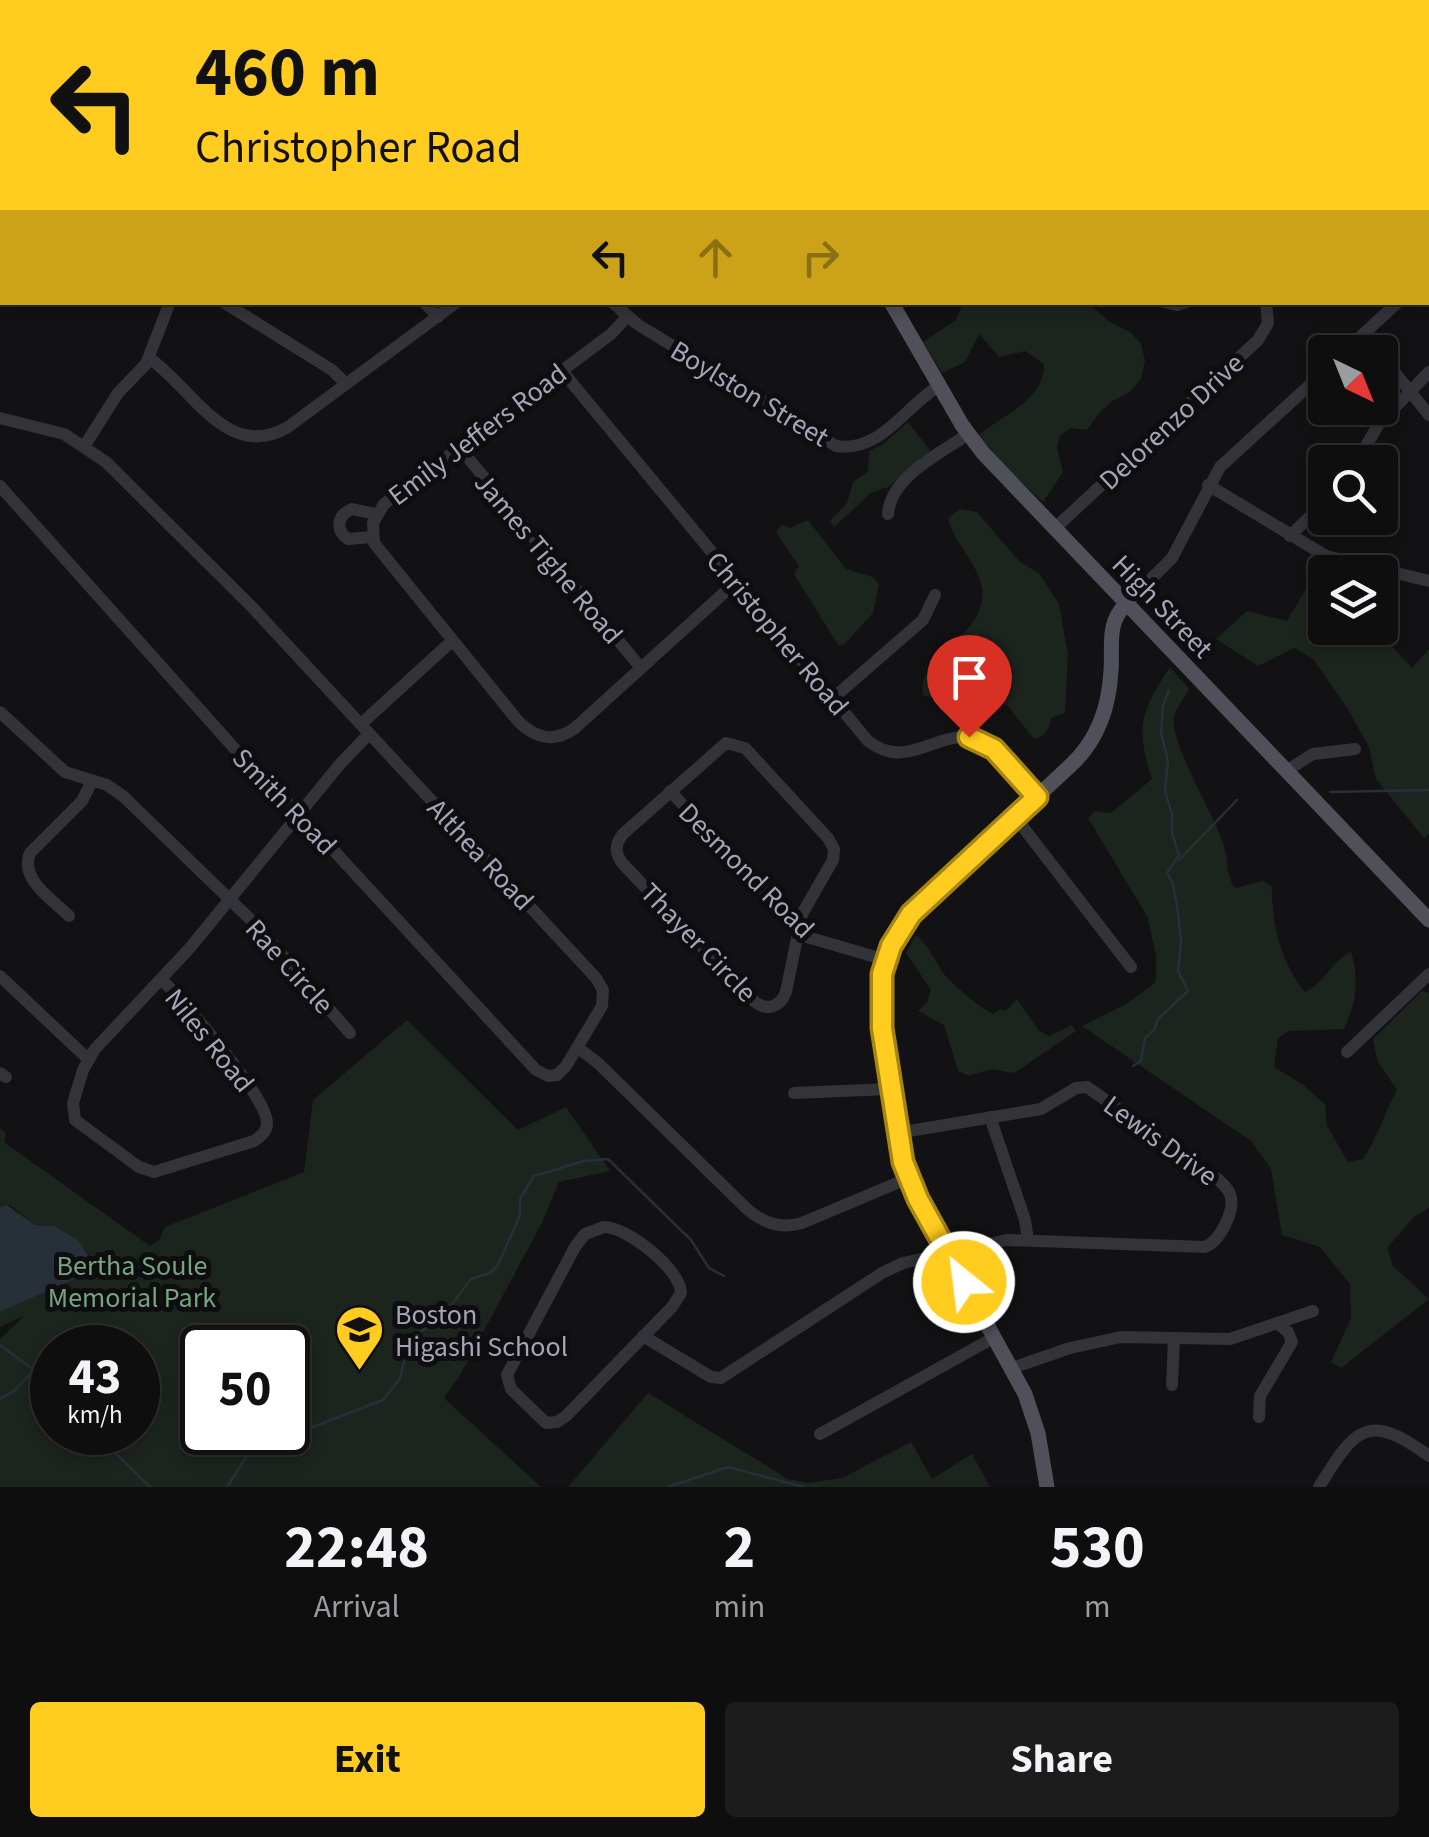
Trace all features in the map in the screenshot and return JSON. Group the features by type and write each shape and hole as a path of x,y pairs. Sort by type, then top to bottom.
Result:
{"main road":[{"name":"High Street","path":"894,305 968,434 1054,530 1429,920"},
{"path":"1047,1487 1036,1425 1012,1368 908,1178 897,1133 880,1003 886,960 897,935 915,910 1081,756 1097,732 1110,686 1112,623 1126,604"}],"street":[{"path":"85,446 118,393 149,358 169,305"},
{"path":"228,305 332,370 346,384"},
{"path":"427,305 438,317"},
{"path":"149,358 220,424 246,436 278,432 453,305"},
{"name":"Boylston Street","path":"615,305 627,317 836,446 853,448 870,442 939,386"},
{"name":"Delorenzo Drive","path":"1054,530 1258,340 1268,322 1266,305"},
{"path":"1395,305 1364,334 1429,415"},
{"name":"Emily Jeffers Road","path":"627,317 611,334 388,501 376,514 372,537 382,556 518,721 541,737 552,738 571,731 736,582"},
{"name":"Christopher Road","path":"562,371 868,741 886,751 906,753 963,737 985,742 1037,797"},
{"path":"1366,445 1374,430 1429,372"},
{"path":"1126,604 1172,558 1208,485 1225,462 1308,386"},
{"name":"Althea Road","path":"0,418 48,429 85,446 240,594 600,984 602,1006 578,1048"},
{"path":"888,514 890,499 900,486 968,434"},
{"name":"James Tighe Road","path":"459,448 641,668"},
{"path":"1208,485 1330,558 1429,581"},
{"name":"Smith Road","path":"0,486 252,768 536,1070 548,1076 557,1074 578,1048"},
{"path":"372,537 348,539 339,524 342,515 352,509 376,514"},
{"path":"1290,536 1308,519"},
{"path":"832,699 923,620 935,595"},
{"name":"Niles Road","path":"161,980 244,1078 267,1119 262,1135 254,1141 162,1170 143,1169 75,1120 73,1102 88,1059 229,901 365,729 452,641"},
{"name":"Rae Circle","path":"0,712 60,768 112,787 123,796 255,924 350,1033"},
{"name":"Thayer Circle","path":"723,744 738,744 833,844 834,860 804,908 785,996 772,1008 760,1006 618,857 616,845 620,838 670,791 723,744"},
{"path":"1286,770 1322,751 1354,749"},
{"path":"69,916 32,880 26,864 30,853 82,801 92,782"},
{"name":"Desmond Road","path":"670,791 814,941 886,960"},
{"path":"1015,817 1130,966"},
{"path":"1347,1052 1429,974"},
{"path":"0,976 88,1059"},
{"path":"578,1048 747,1209 770,1224 802,1223 908,1178"},
{"name":"Lewis Drive","path":"643,1336 711,1377 722,1378 892,1268 1000,1241 1210,1246 1220,1234 1231,1197 1219,1180 1087,1087 1076,1088 1045,1108 897,1133"},
{"path":"794,1093 890,1089"},
{"path":"990,1118 1025,1220 1028,1240"},
{"path":"608,1226 628,1233 679,1281 677,1300 643,1336 557,1422 540,1419 507,1382 508,1370 575,1246 594,1229 608,1226"},
{"path":"1012,1368 1116,1338 1230,1339 1309,1312 1262,1392 1257,1406 1259,1417"},
{"path":"1277,1323 1292,1342"},
{"path":"820,1434 995,1337"},
{"path":"1172,1385 1174,1338"},
{"path":"1319,1487 1347,1444 1367,1431 1394,1433 1429,1456"}],"green space":[{"path":"962,305 1090,305 1141,344 1145,360 1141,379 1129,393 1112,401 1087,430 1071,428 1060,436 1057,447 1063,472 1043,502 1000,462 979,435 1030,397 1038,387 1044,364 1025,351 999,357 979,334 965,362 942,373 923,342 956,320"},
{"path":"908,422 932,453 888,487 871,493 834,527 830,521 847,503 853,482 868,471 869,451"},
{"path":"960,509 977,512 1020,562 1039,573 1059,604 1068,654 1065,713 1051,718 1041,737 1034,739 1008,706 999,701 966,694 942,700 923,695 924,680 931,666 974,620 981,606 980,579 948,518"},
{"path":"808,520 846,569 873,577 879,584 873,613 844,645 838,645 794,574 799,566 776,532 782,525 790,528"},
{"path":"1308,585 1308,645 1391,645 1412,668 1429,649 1429,834 1424,838 1376,779 1369,747 1312,658 1294,648 1258,666 1216,639 1247,611 1287,621"},
{"path":"1170,667 1189,689 1174,718 1179,744 1223,843 1235,888 1263,881 1272,887 1280,942 1290,969 1305,992 1351,952 1355,991 1344,1029 1289,1031 1278,1038 1274,1067 1325,1104 1327,1126 1348,1162 1363,1159 1397,1090 1377,1060 1373,1039 1422,991 1429,993 1429,1208 1414,1217 1387,1248 1393,1266 1429,1299 1341,1368 1331,1362 1351,1318 1350,1284 1320,1247 1282,1235 1271,1169 1251,1141 1082,1026 1125,1005 1156,982 1156,956 1148,918 1088,818 1095,811 1111,813 1152,779 1144,746 1144,720"},
{"path":"916,935 944,974 993,1014 1000,1009 1006,1011 1017,999 1039,1031 1049,1036 1072,1025 1076,1031 1014,1073 991,1069 969,1076 958,1071 944,1025 918,1011 931,990 906,953"},
{"name":"Bertha Soule Memorial Park","path":"407,1020 518,1130 566,1107 610,1171 559,1182 542,1223 444,1398 541,1487 0,1487 0,1339 25,1315 0,1327 0,1312 84,1275 94,1261 62,1231 35,1225 10,1205 0,1207 0,1128 6,1133 4,1142 150,1246 159,1240 165,1227 304,1172 313,1100"},
{"name":"Boston Higashi School","path":"648,1393 788,1479 808,1483 842,1478 911,1442 932,1479 972,1454 990,1487 568,1487"}],"shaded area":[{"path":"7,1205 35,1225 54,1226 78,1240 95,1266 84,1275 0,1312 0,1207"}],"waterway":[{"path":"1133,1066 1141,1061 1145,1038 1158,1019 1188,991 1178,971 1178,912 1167,873 1179,855 1165,791 1168,761 1161,732 1163,705 1169,690"},
{"path":"1330,792 1429,790"},
{"path":"1179,860 1237,800"},
{"path":"227,1487 255,1443 292,1435 383,1400 400,1379 406,1351 414,1338 452,1304 471,1279 490,1273 498,1265 520,1215 520,1199 534,1176 584,1161 608,1159 691,1240 709,1268 724,1276"},
{"path":"0,1345 30,1367"},
{"path":"0,1399 30,1374"},
{"path":"117,1455 150,1487"},
{"path":"668,1487 728,1467 804,1487"}],"place":[{"name":"Boston Higashi School","path":"360,1372"}],"route":[{"path":"964,1282 918,1199 903,1162 880,1003 886,960 911,914 1037,797 994,749 969,737"}]}
